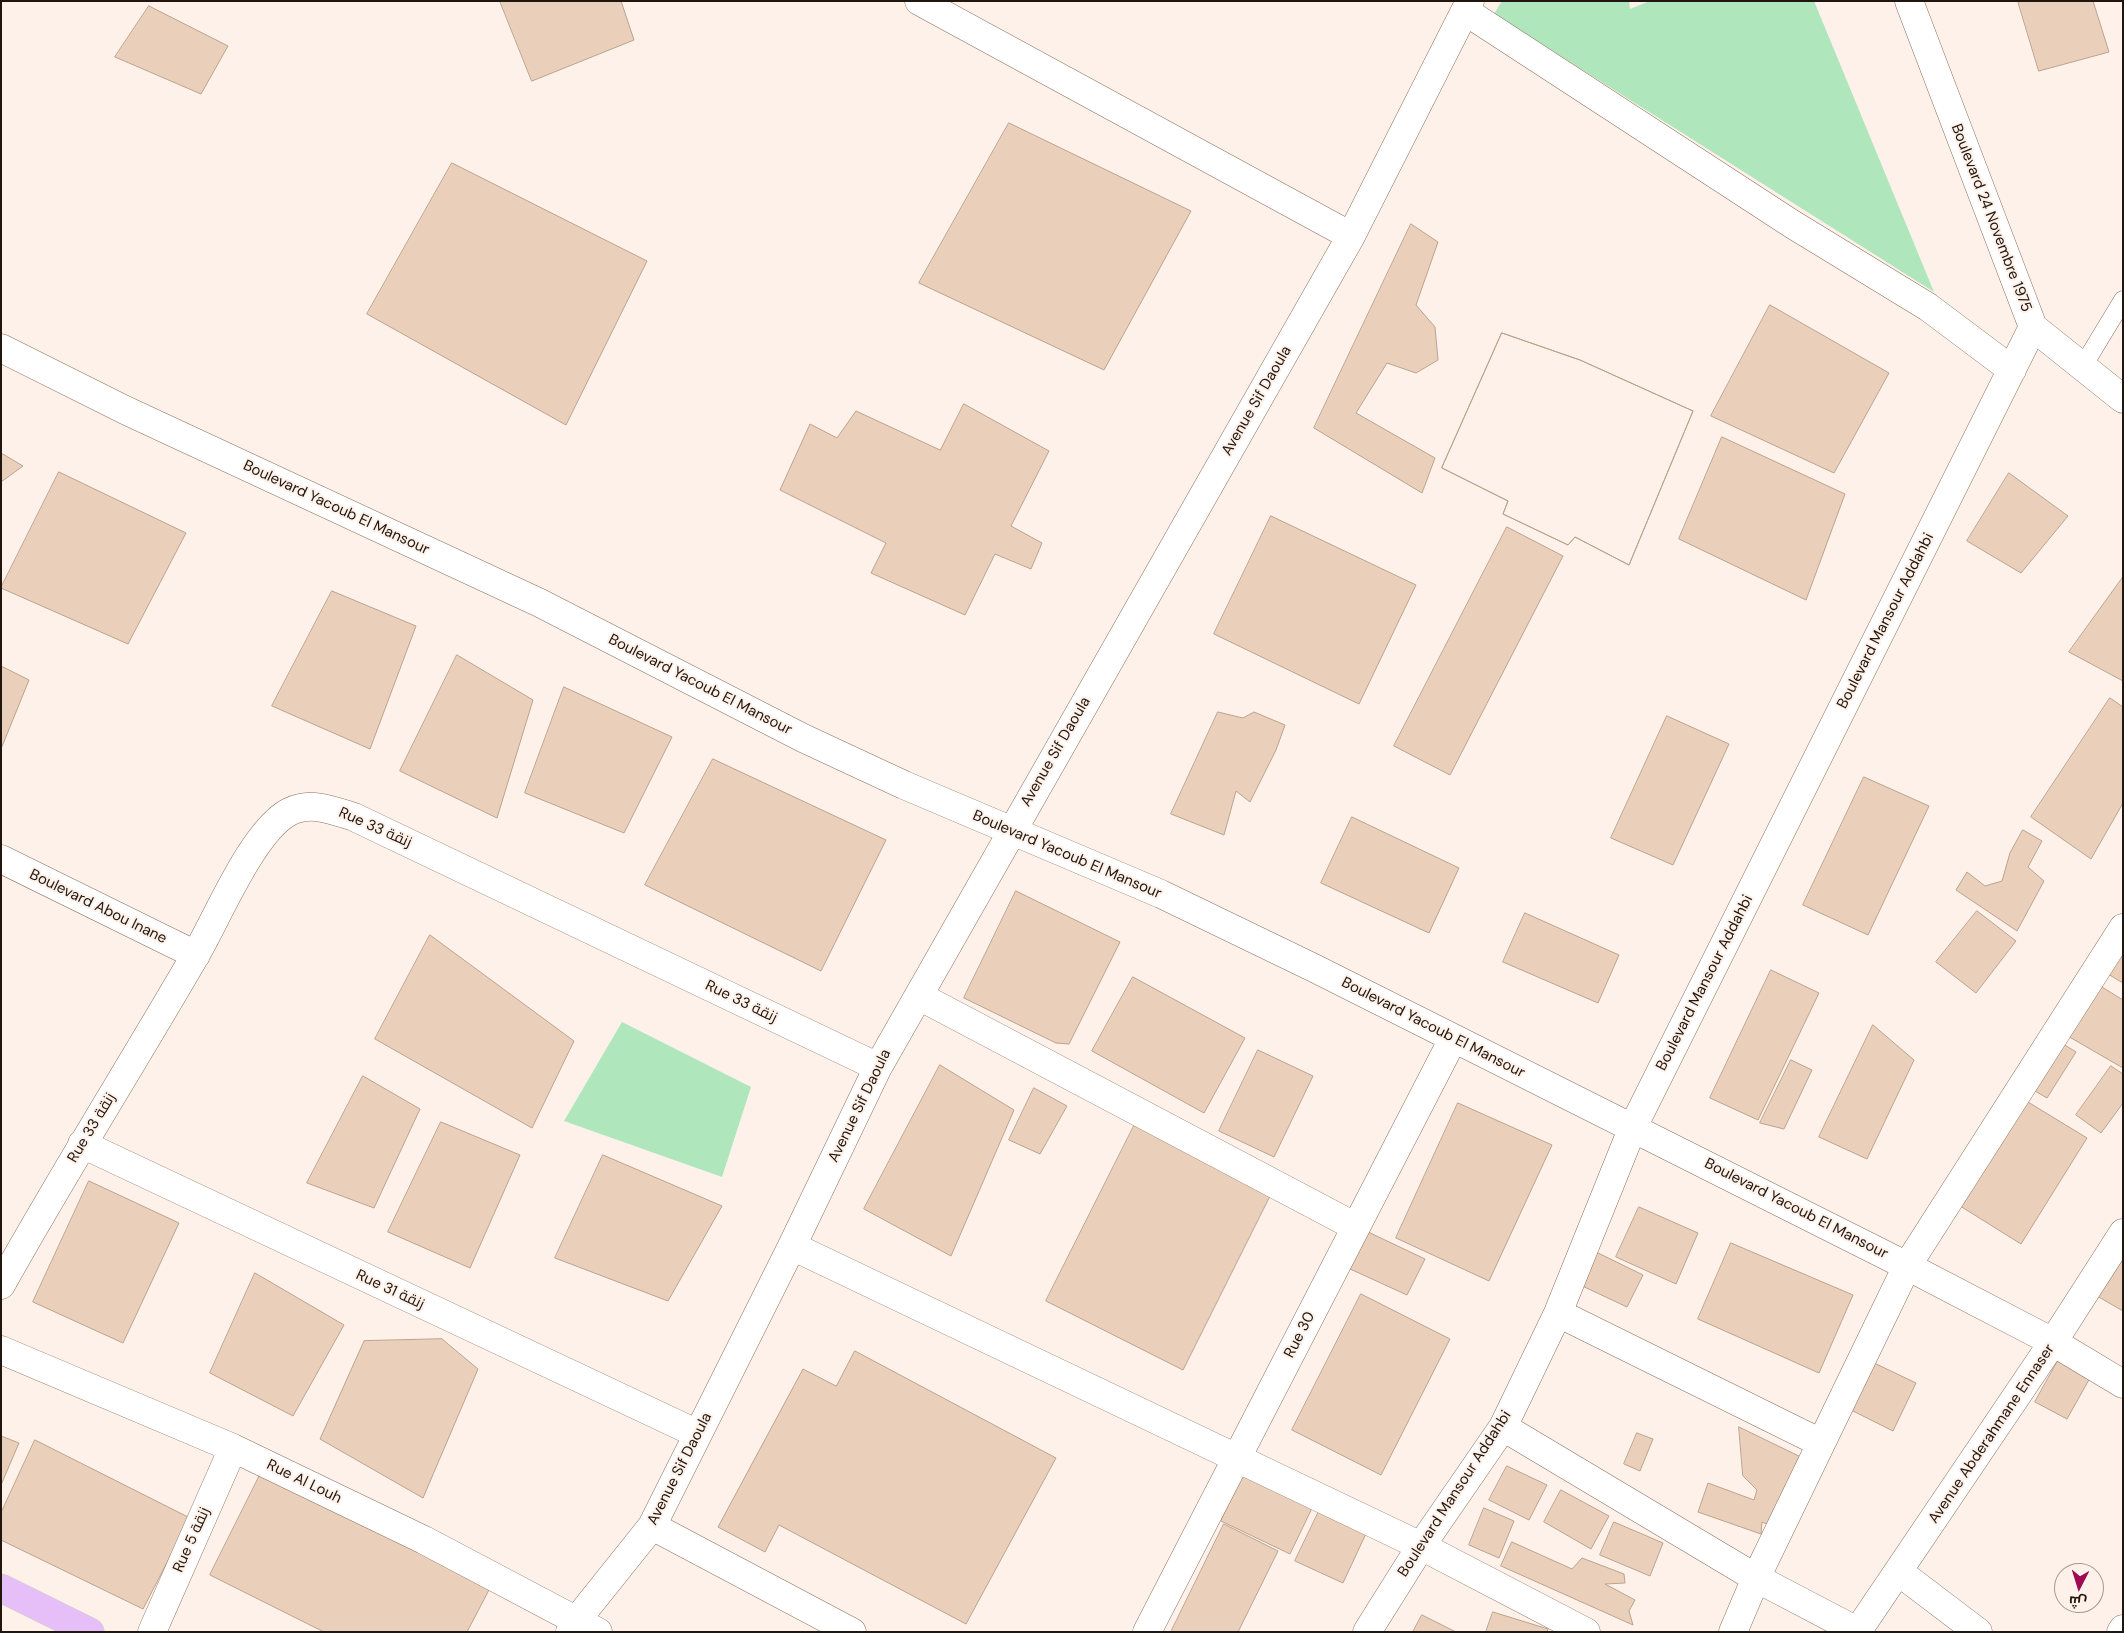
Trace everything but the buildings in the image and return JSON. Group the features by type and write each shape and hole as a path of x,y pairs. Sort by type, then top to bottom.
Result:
{"main road":[{"path":"1,1588 90,1632"}],"street":[{"path":"919,1 1352,236"},
{"name":"Boulevard 24 Novembre 1975","path":"1909,1 2033,327 2123,399"},
{"path":"1467,6 1792,224 1928,307 2012,370"},
{"name":"Avenue Sif Daoula","path":"581,1628 652,1526 792,1246 878,1067 1352,236 1467,6"},
{"name":"Boulevard Mansour Addahbi","path":"1367,1632 1421,1546 1503,1426 1558,1313 1633,1128 2033,327"},
{"name":"Boulevard Yacoub El Mansour","path":"1,348 125,410 540,602 803,738 904,785 1161,894 1316,969 1907,1266 2053,1342 2123,1384"},
{"name":"Rue 33 زنقة","path":"1,1285 82,1144 196,955 256,844 272,825 289,812 310,806 330,809 354,817 878,1067"},
{"name":"Boulevard Abou Inane","path":"1,859 196,955"},
{"path":"1733,1632 1756,1578 1907,1266 2123,928"},
{"path":"919,996 1356,1227"},
{"name":"Rue 30","path":"1147,1632 1454,1039"},
{"name":"Rue 31 زنقة","path":"82,1144 698,1434"},
{"name":"Avenue Abderahmane Ennaser","path":"1857,1631 1899,1572 2053,1342 2123,1233"},
{"path":"792,1246 1421,1546 1586,1632"},
{"path":"1558,1313 1821,1443"},
{"name":"Rue Al Louh","path":"1,1350 233,1448 424,1540 581,1628"},
{"path":"1503,1426 1756,1578 1857,1631"},
{"name":"Rue 5 زنقة","path":"152,1632 233,1448"},
{"path":"652,1526 852,1632"},
{"path":"1899,1572 1978,1632"}],"lane":[{"path":"2082,366 2123,300"}],"green space":[{"path":"1502,1 1629,1 1630,9 1650,1 1814,1 1934,292 1494,14"},
{"path":"622,1022 751,1087 722,1177 564,1121"}]}
